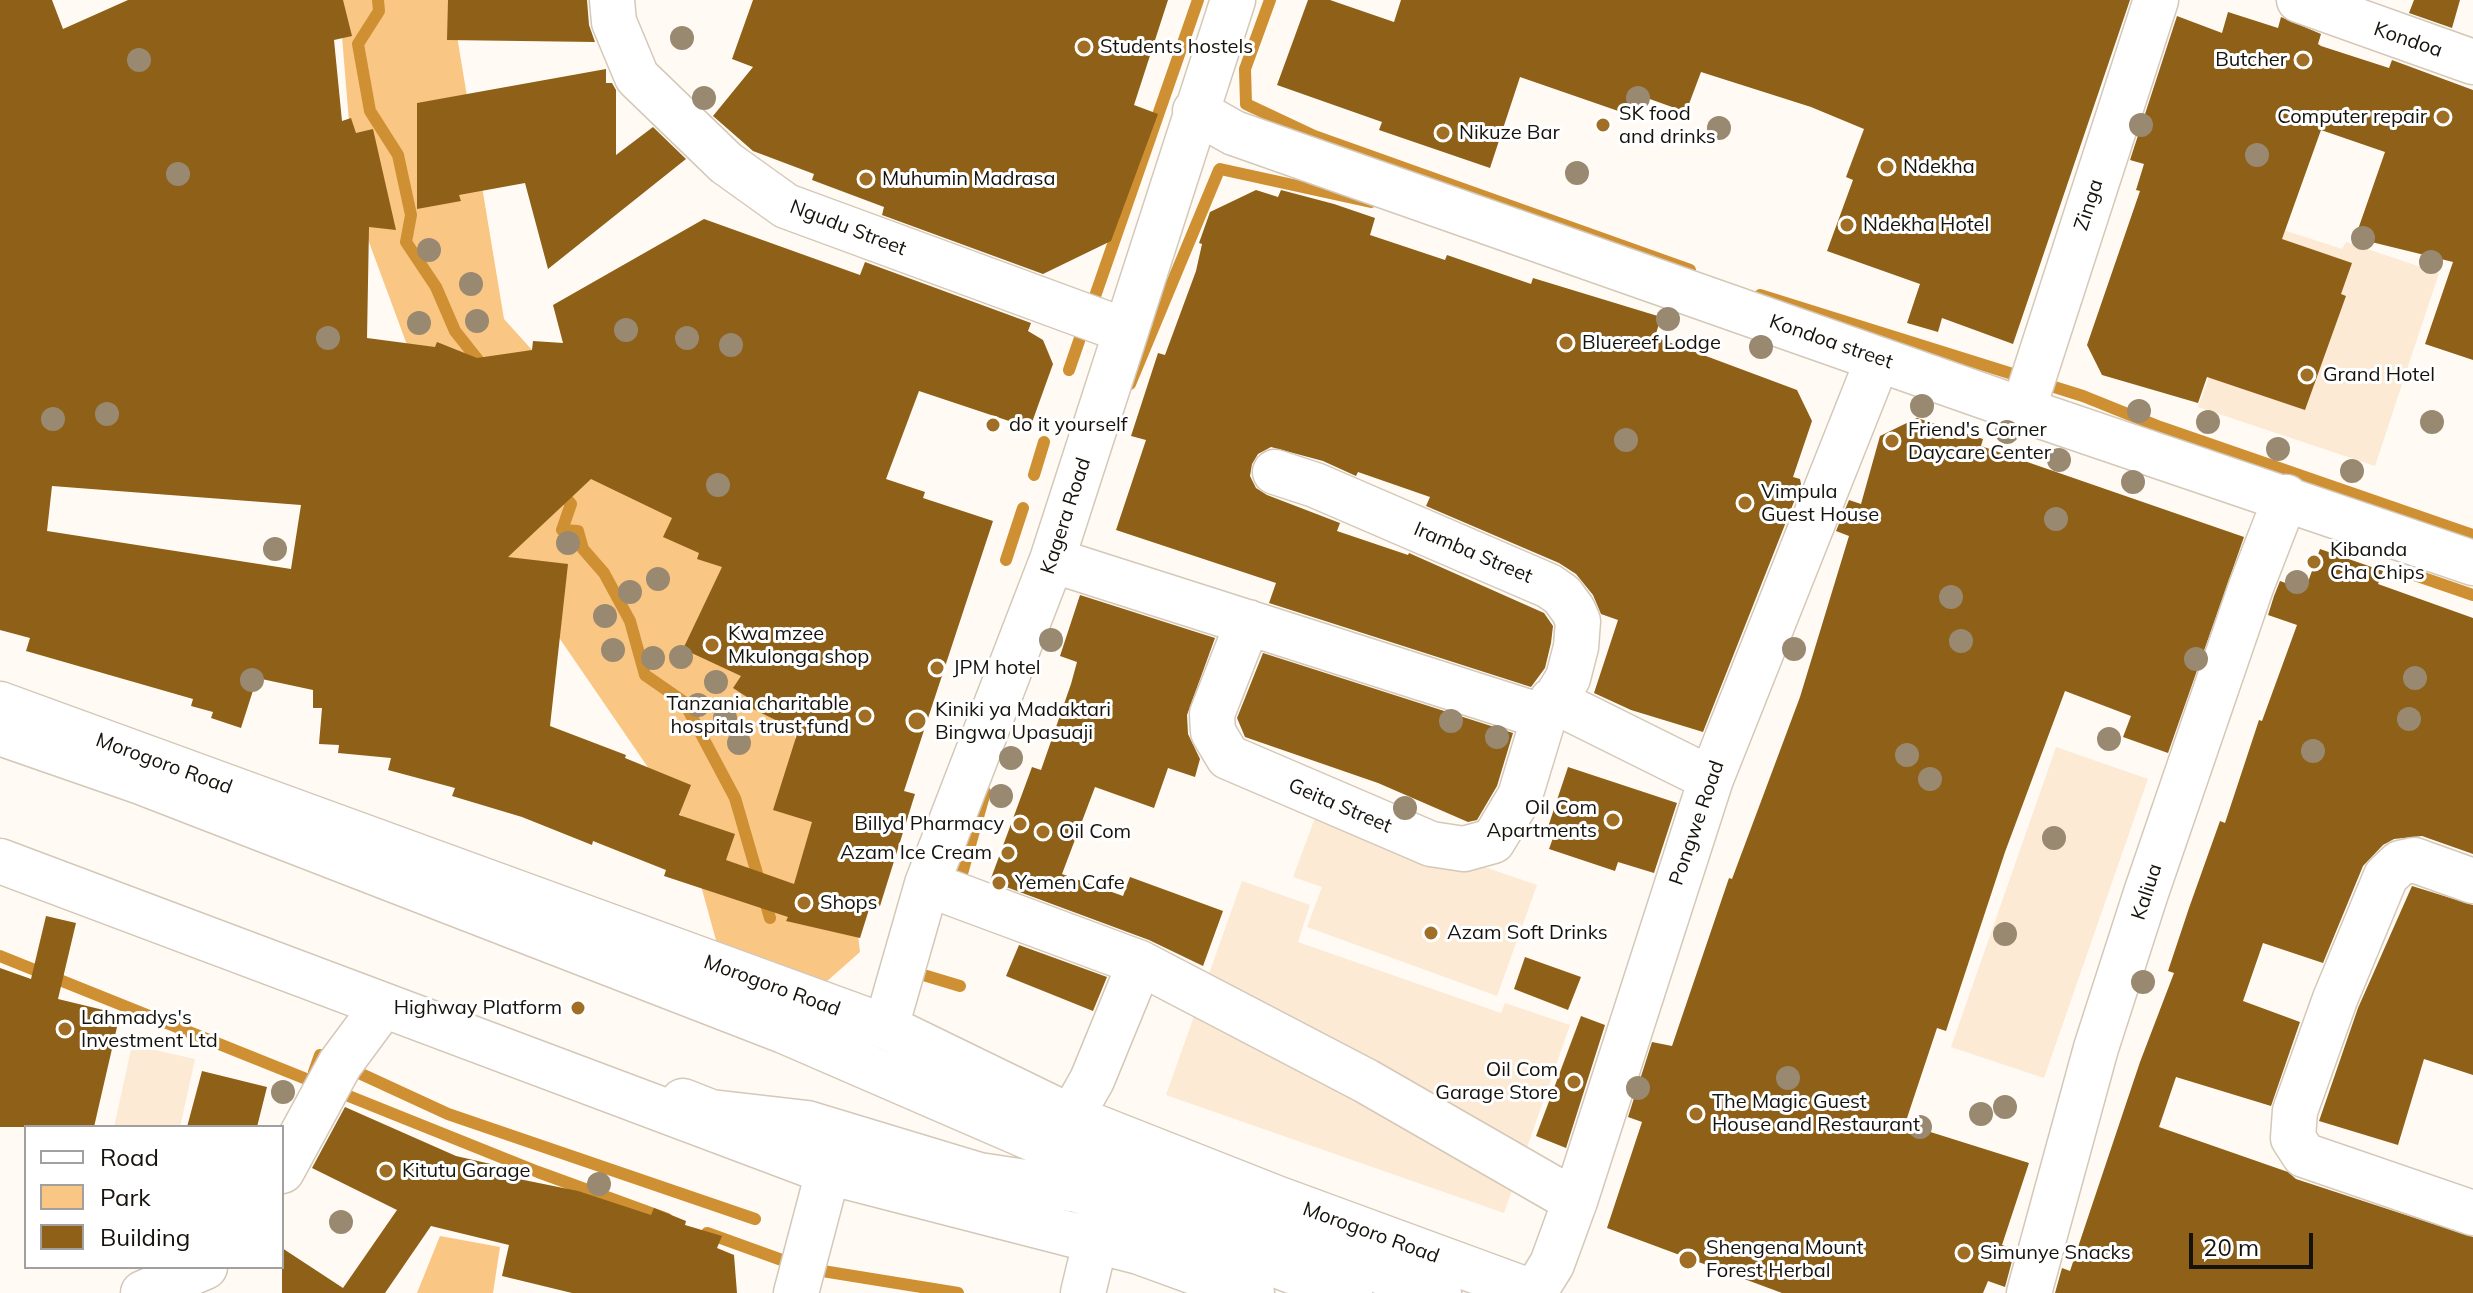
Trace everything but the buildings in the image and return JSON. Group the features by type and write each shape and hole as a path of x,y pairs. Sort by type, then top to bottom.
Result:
{"main road":[{"name":"Ngudu Street","path":"612,0 614,22 637,77 726,163 786,206 1126,331"},
{"name":"Kagera Road","path":"886,1027 927,884 1052,560 1233,0"},
{"name":"Zinga","path":"2023,410 2156,0"},
{"name":"Kondoa","path":"2299,0 2473,62"},
{"name":"Kondoa street","path":"1195,111 1234,133 2023,410 2473,563"},
{"name":"Pongwe Road","path":"1534,1293 1552,1264 1575,1201 1711,779 1878,359"},
{"name":"Iramba Street","path":"1275,472 1330,491 1549,586 1562,595 1578,621 1576,647 1568,678 1544,720"},
{"name":"Kaliua","path":"2029,1293 2096,1048 2146,893 2251,587 2286,497"},
{"path":"1052,560 1544,720 1711,779"},
{"name":"Geita Street","path":"1248,622 1212,714 1213,732 1228,757 1431,844 1464,849 1493,841 1520,796 1544,720"},
{"name":"Morogoro Road","path":"0,704 886,1027 1071,1117 1279,1199 1534,1293"},
{"name":"Morogoro Road","path":"0,733 141,782 784,1031 1107,1171 1439,1293"},
{"path":"0,841 54,868 313,967 569,1053 711,1112 807,1123 979,1175 1077,1190 1350,1293"},
{"path":"2473,881 2414,860 2400,863 2386,876 2335,999 2295,1111 2293,1138 2304,1155 2473,1213"},
{"path":"0,861 828,1172 1139,1252 1252,1293"},
{"path":"927,884 1140,963 1366,1081 1575,1201"},
{"path":"1071,1117 1092,1080 1140,963"},
{"path":"284,1167 340,1064 383,1006"},
{"path":"796,1293 828,1172"},
{"path":"1083,1293 1095,1243"},
{"path":"143,1293 200,1269"}],"shaded area":[{"name":"Grand Hotel","path":"2265,224 2342,249 2346,242 2439,273 2375,466 2198,407"},
{"path":"2056,747 2148,779 2044,1078 1951,1047"},
{"path":"1318,810 1537,885 1497,996 1307,927 1322,887 1293,877"},
{"path":"1242,881 1310,905 1298,942 1501,1013 1505,1003 1570,1025 1504,1213 1166,1095"},
{"path":"132,1045 195,1059 180,1125 114,1125"}],"green space":[{"path":"339,0 451,0 504,319 570,392 671,451 747,615 852,883 860,952 817,990 719,951 682,817 464,499 356,207"},
{"path":"440,1236 500,1247 493,1293 417,1293"}],"waterway":[{"path":"378,0 379,11 358,44 370,111 398,155 411,215 406,242 436,287 455,331 478,360 481,370"},
{"path":"1093,302 1198,0"},
{"path":"1270,0 1245,69 1246,104 1314,136 1690,270"},
{"path":"1220,169 1371,202"},
{"path":"1130,384 1219,170"},
{"path":"1760,295 2083,396 2160,427 2473,535"},
{"path":"1069,370 1080,338"},
{"path":"1034,475 1044,442"},
{"path":"559,490 571,504 562,530 578,531 583,549 604,573 630,621 645,675 684,702 735,798 770,918"},
{"path":"1006,560 1023,508"},
{"path":"2409,573 2473,595"},
{"path":"961,877 985,792"},
{"path":"0,956 538,1172 667,1219"},
{"path":"910,971 960,986"},
{"path":"314,1072 320,1055 448,1114 755,1219"},
{"path":"707,1233 804,1268 958,1293"}],"place":[{"name":"Students hostels","path":"1084,47"},
{"name":"Butcher","path":"2303,60"},
{"name":"Computer repair","path":"2443,117"},
{"name":"SK food and drinks","path":"1603,125"},
{"name":"Nikuze Bar","path":"1443,133"},
{"name":"Ndekha","path":"1887,167"},
{"name":"Muhumin Madrasa","path":"866,179"},
{"name":"Ndekha Hotel","path":"1847,225"},
{"name":"Bluereef Lodge","path":"1566,343"},
{"name":"Grand Hotel","path":"2307,375"},
{"name":"do it yourself","path":"993,425"},
{"name":"Friend's Corner Daycare Center","path":"1892,441"},
{"name":"Vimpula Guest House","path":"1745,503"},
{"name":"Kibanda Cha Chips","path":"2314,562"},
{"name":"Kwa mzee Mkulonga shop","path":"712,645"},
{"name":"JPM hotel","path":"937,668"},
{"name":"Tanzania charitable hospitals trust fund","path":"865,716"},
{"name":"Kiniki ya Madaktari Bingwa Upasuaji","path":"917,721"},
{"name":"Oil Com Apartments","path":"1613,820"},
{"name":"Billyd Pharmacy","path":"1020,824"},
{"name":"Oil Com","path":"1043,832"},
{"name":"Azam Ice Cream","path":"1008,853"},
{"name":"Yemen Cafe","path":"999,883"},
{"name":"Shops","path":"804,903"},
{"name":"Azam Soft Drinks","path":"1431,933"},
{"name":"Highway Platform","path":"578,1008"},
{"name":"Lahmadys's Investment Ltd","path":"65,1029"},
{"name":"Oil Com Garage Store","path":"1574,1082"},
{"name":"The Magic Guest House and Restaurant","path":"1696,1114"},
{"name":"Kitutu Garage","path":"386,1171"},
{"name":"Simunye Snacks","path":"1964,1253"},
{"name":"Shengena Mount Forest Herbal","path":"1688,1260"}]}
